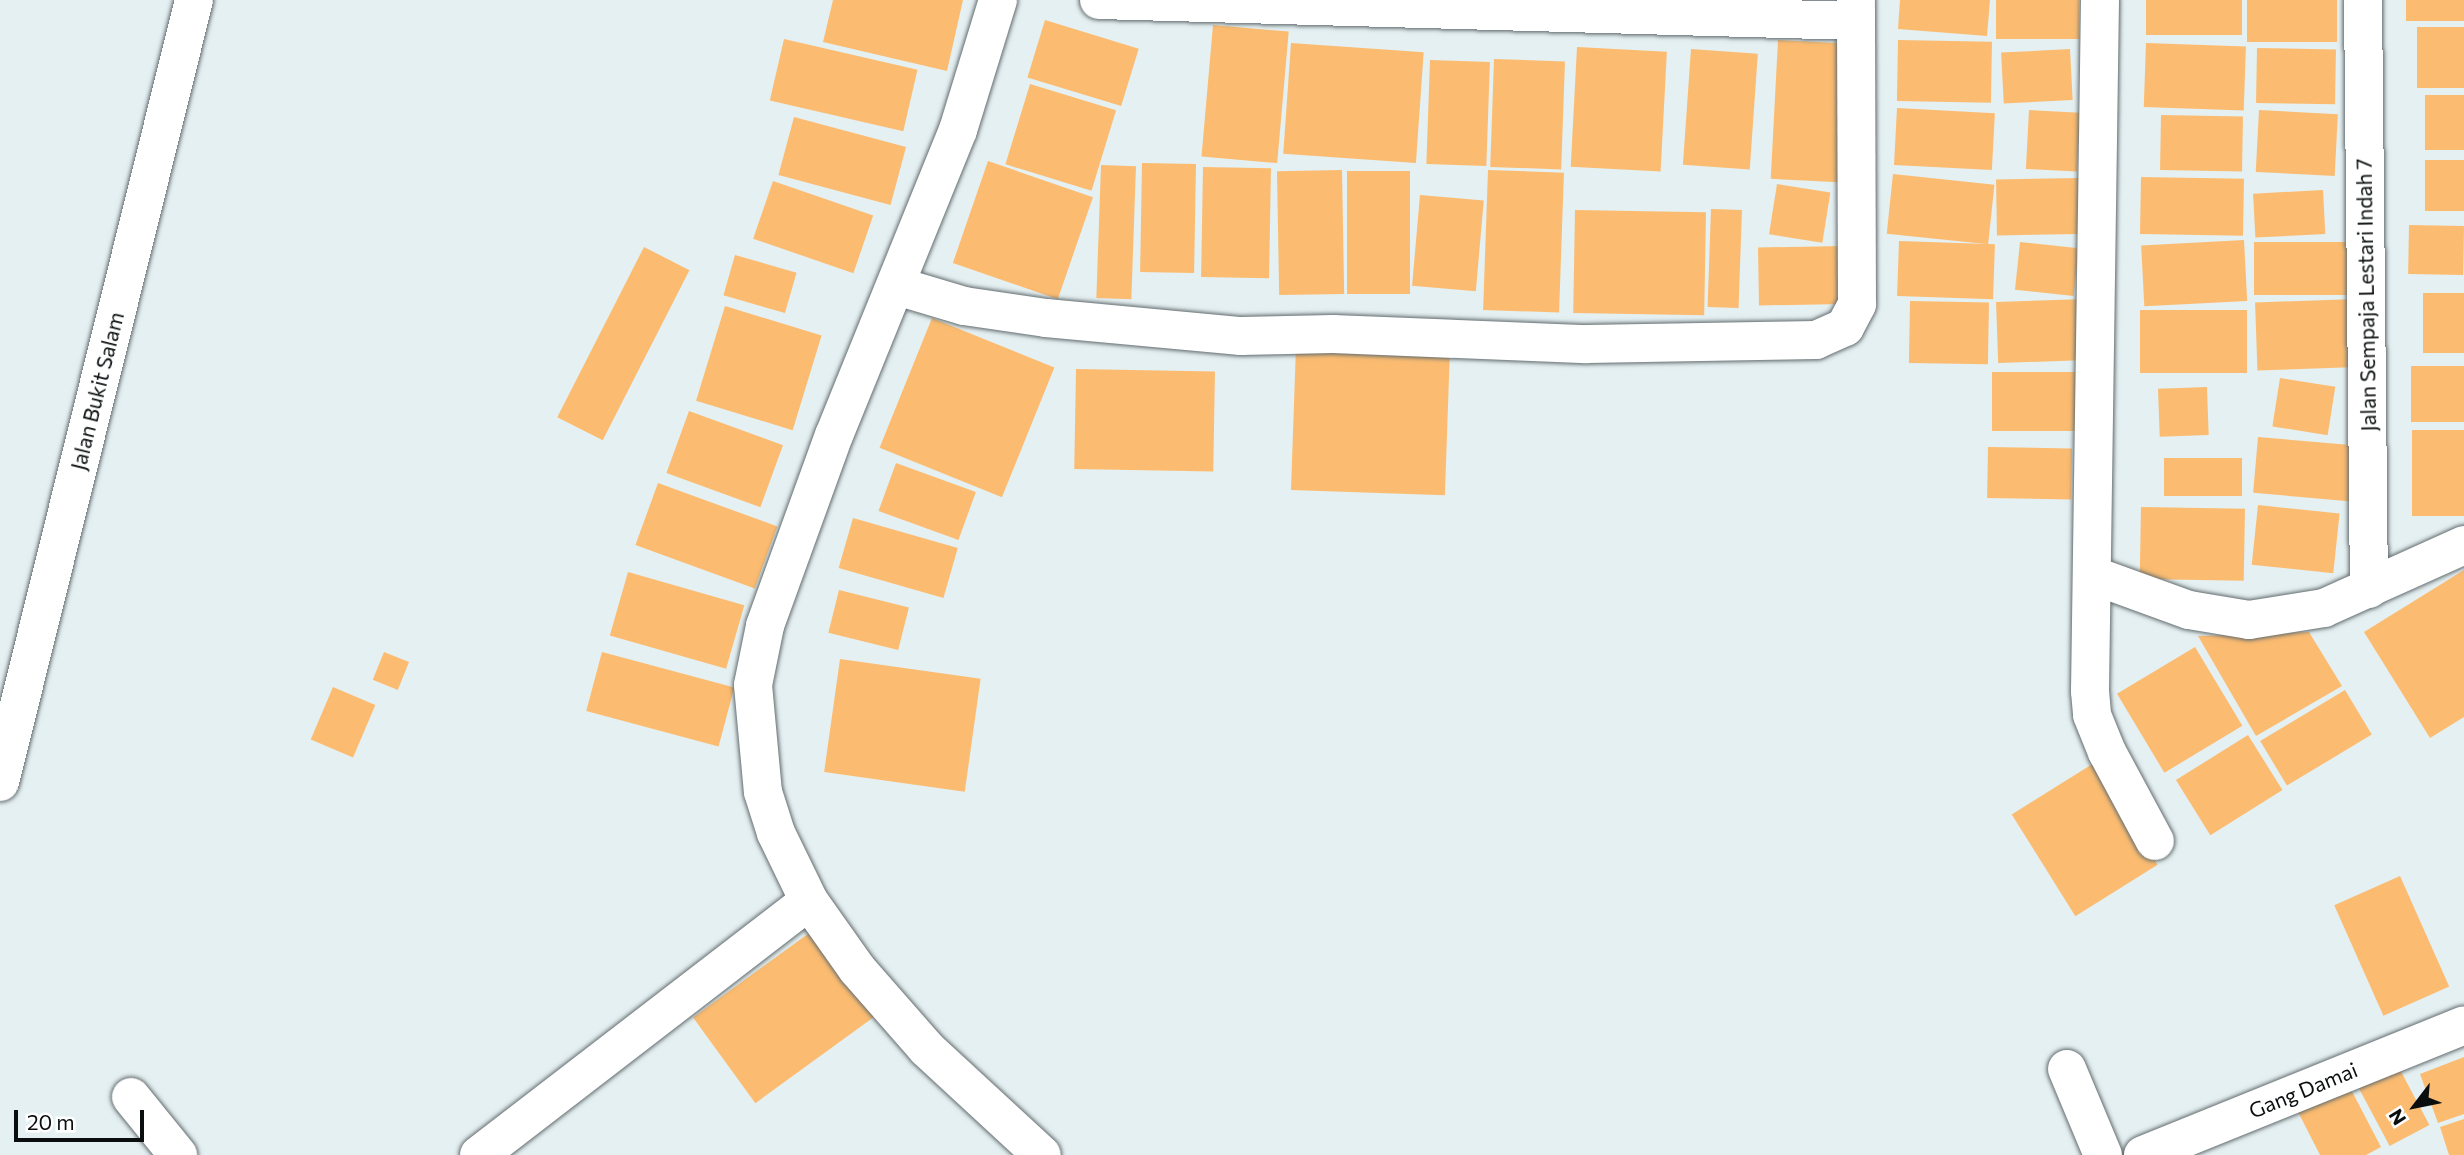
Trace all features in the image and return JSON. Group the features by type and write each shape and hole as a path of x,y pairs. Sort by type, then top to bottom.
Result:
{"street":[{"name":"Jalan Bukit Salam","path":"0,782 194,0"},
{"path":"998,0 958,130 897,286 834,435 756,663 753,685 763,792 776,833 809,901 857,970 927,1049 1042,1155"},
{"path":"897,286 964,306 1214,334 1587,344 1816,341 1845,327 1857,304 1856,11 1099,0"},
{"path":"2100,0 2095,576 2089,657 2092,715 2155,841"},
{"name":"Jalan Sempaja Lestari Indah 7","path":"2363,0 2369,589"},
{"path":"2095,576 2189,610 2249,620 2324,608 2464,545"},
{"path":"479,1155 809,901"},
{"name":"Gang Damai","path":"2143,1155 2464,1025"},
{"path":"2067,1069 2103,1155"},
{"path":"131,1097 178,1155"}],"building":[{"path":"833,0 963,0 947,71 823,42"},
{"path":"1900,0 1990,0 1987,36 1898,29"},
{"path":"1996,0 2079,0 2079,39 1996,39"},
{"path":"2146,0 2242,0 2242,35 2146,35"},
{"path":"2247,0 2337,0 2337,42 2247,42"},
{"path":"2406,0 2464,0 2464,21 2406,21"},
{"path":"1045,20 1139,49 1121,106 1027,77"},
{"path":"1213,25 1289,32 1277,163 1201,156"},
{"path":"2417,27 2464,27 2464,88 2417,88"},
{"path":"784,39 917,70 903,131 770,100"},
{"path":"1778,40 1846,44 1839,182 1771,179"},
{"path":"1898,40 1992,42 1991,103 1897,101"},
{"path":"1291,43 1424,52 1416,163 1283,154"},
{"path":"2146,43 2246,46 2244,110 2144,107"},
{"path":"1577,47 1667,52 1661,172 1571,167"},
{"path":"2257,48 2336,49 2335,104 2256,103"},
{"path":"1691,49 1758,54 1750,169 1683,165"},
{"path":"2070,49 2073,100 2004,104 2001,53"},
{"path":"1494,59 1565,61 1561,169 1490,167"},
{"path":"1430,60 1490,62 1486,166 1426,164"},
{"path":"1030,84 1116,110 1092,191 1005,164"},
{"path":"2425,95 2464,95 2464,150 2425,150"},
{"path":"1897,108 1995,113 1992,170 1894,165"},
{"path":"2029,110 2080,113 2077,172 2026,169"},
{"path":"2259,110 2338,114 2335,176 2256,172"},
{"path":"2161,115 2243,116 2242,171 2160,170"},
{"path":"794,117 906,147 891,205 778,175"},
{"path":"2425,160 2464,160 2464,211 2425,211"},
{"path":"988,161 1093,197 1058,299 953,263"},
{"path":"1142,163 1196,164 1194,273 1140,272"},
{"path":"1101,165 1136,166 1131,299 1096,298"},
{"path":"1203,167 1271,168 1269,278 1201,277"},
{"path":"1342,170 1344,294 1279,295 1277,171"},
{"path":"1488,170 1564,173 1559,313 1483,310"},
{"path":"1347,171 1410,171 1410,294 1347,294"},
{"path":"1893,174 1994,185 1988,244 1887,234"},
{"path":"2141,177 2244,179 2243,236 2140,234"},
{"path":"2080,178 2081,234 1997,235 1996,179"},
{"path":"773,181 873,216 853,273 753,239"},
{"path":"1777,184 1830,192 1822,243 1769,234"},
{"path":"2323,190 2325,234 2255,238 2253,194"},
{"path":"1420,195 1484,201 1476,291 1412,286"},
{"path":"1711,209 1742,210 1739,308 1708,307"},
{"path":"1575,210 1706,212 1704,315 1573,313"},
{"path":"2409,225 2464,226 2463,275 2408,274"},
{"path":"2244,240 2247,301 2144,306 2141,245"},
{"path":"1899,241 1995,244 1993,299 1897,296"},
{"path":"2020,242 2079,248 2074,296 2015,290"},
{"path":"2254,242 2351,242 2351,295 2254,295"},
{"path":"1843,246 1844,304 1759,305 1758,247"},
{"path":"644,247 689,270 603,440 557,417"},
{"path":"735,255 797,273 785,313 723,295"},
{"path":"2423,293 2464,293 2464,353 2423,353"},
{"path":"2085,299 2087,360 1998,363 1996,302"},
{"path":"2355,299 2357,367 2257,370 2255,302"},
{"path":"1910,301 1989,302 1988,364 1909,363"},
{"path":"725,306 822,336 793,430 696,401"},
{"path":"2140,310 2247,310 2247,373 2140,373"},
{"path":"932,318 1054,367 1002,497 880,448"},
{"path":"1296,346 1450,351 1445,495 1291,490"},
{"path":"2411,366 2464,366 2464,422 2411,422"},
{"path":"1076,369 1215,371 1213,471 1074,469"},
{"path":"1992,372 2086,372 2086,431 1992,431"},
{"path":"2280,378 2335,387 2328,435 2272,426"},
{"path":"2207,387 2209,435 2160,437 2158,389"},
{"path":"689,411 783,445 760,507 666,473"},
{"path":"2412,430 2464,430 2464,516 2412,516"},
{"path":"2258,437 2354,445 2349,501 2253,493"},
{"path":"1988,447 2072,448 2071,499 1987,498"},
{"path":"2164,458 2242,458 2242,496 2164,496"},
{"path":"896,463 976,492 958,540 879,511"},
{"path":"658,483 777,526 755,588 635,545"},
{"path":"2258,505 2340,514 2333,573 2252,565"},
{"path":"2141,507 2245,509 2244,581 2140,579"},
{"path":"853,518 958,548 943,598 839,568"},
{"path":"2464,570 2464,717 2430,738 2364,632"},
{"path":"628,572 744,605 726,669 610,635"},
{"path":"839,590 909,607 898,650 828,633"},
{"path":"2309,632 2342,686 2256,736 2198,636"},
{"path":"2195,647 2242,726 2164,773 2117,694"},
{"path":"384,652 409,662 398,690 373,680"},
{"path":"602,652 734,687 719,746 586,711"},
{"path":"840,659 981,679 965,792 824,772"},
{"path":"333,687 375,705 353,757 311,739"},
{"path":"2345,690 2372,735 2287,786 2260,741"},
{"path":"2248,735 2282,790 2210,835 2176,780"},
{"path":"2094,763 2158,865 2075,916 2012,814"},
{"path":"2400,876 2449,987 2383,1016 2334,905"},
{"path":"812,931 874,1017 755,1103 693,1017"},
{"path":"2464,1057 2464,1114 2438,1123 2420,1074"},
{"path":"2397,1064 2429,1125 2390,1146 2357,1085"},
{"path":"2346,1080 2381,1147 2366,1155 2320,1155 2295,1106"},
{"path":"2464,1119 2464,1155 2449,1155 2440,1127"}]}
